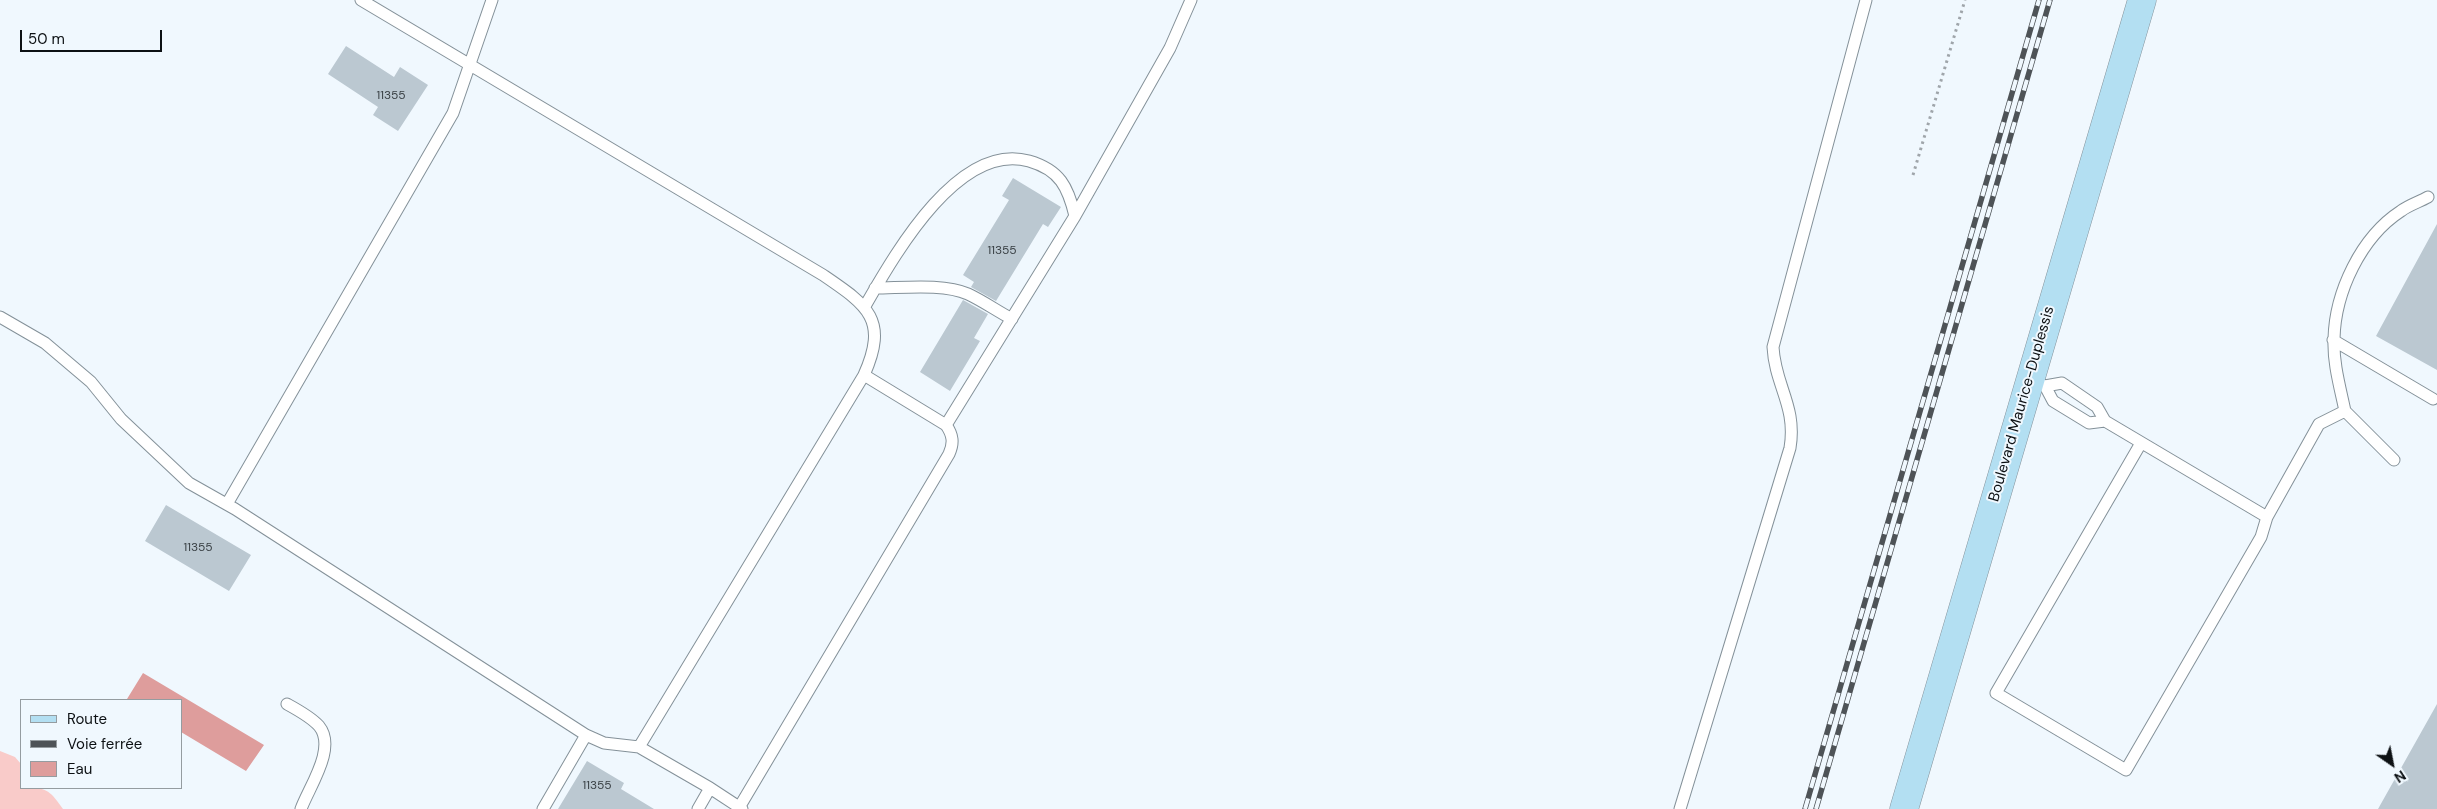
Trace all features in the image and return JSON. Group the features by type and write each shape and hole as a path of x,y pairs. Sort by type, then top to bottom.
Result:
{"street":[{"name":"Boulevard Maurice-Duplessis","path":"1904,809 2038,382 2142,0"}],"lane":[{"path":"361,0 823,275 864,306 876,340 873,355 864,374 639,747"},
{"path":"227,504 453,114 492,0"},
{"path":"946,425 1075,216 1170,48 1191,0"},
{"path":"1680,809 1790,448 1793,430 1791,416 1774,362 1773,347 1866,0"},
{"path":"864,306 919,221 940,197 962,180 994,161 1026,160 1051,170 1069,193 1075,216"},
{"path":"2394,460 2345,411 2336,371 2334,340 2336,311 2354,266 2374,234 2400,211 2428,197"},
{"path":"875,288 958,290 967,293 1012,319"},
{"path":"0,316 45,343 92,382 121,419 189,483 227,504 586,735 604,743 639,747 741,808 953,446 952,438 946,425 864,374"},
{"path":"2334,340 2433,399"},
{"path":"2038,382 2053,401 2089,423 2105,421"},
{"path":"2038,382 2062,384 2097,407 2105,421 2267,518"},
{"path":"2141,443 1996,693 2126,770 2261,537 2267,518 2319,424 2345,411"},
{"path":"287,704 317,724 322,731 324,745 323,759 301,809"},
{"path":"543,809 586,735"},
{"path":"698,809 710,788"}],"path":[{"path":"1913,175 1965,0"}],"shaded area":[{"path":"0,751 15,757 20,763 20,789 42,789 50,793 63,809 0,809"}],"water":[{"path":"143,673 264,745 246,771 182,733 182,699 127,699"}],"building":[{"path":"346,46 394,77 400,67 428,85 398,131 373,115 378,107 328,74"},
{"path":"1013,178 1061,207 1048,227 1043,224 996,301 971,287 974,282 963,275 1009,200 1002,196"},
{"path":"2437,224 2437,370 2376,336"},
{"path":"963,300 988,314 974,338 980,341 950,391 920,372"},
{"path":"166,505 251,555 229,591 145,541"},
{"path":"2437,704 2437,809 2378,809"},
{"path":"587,761 624,783 621,789 654,809 558,809"}],"railway":[{"path":"1805,809 2039,0"},
{"path":"1816,809 2050,0"}]}
